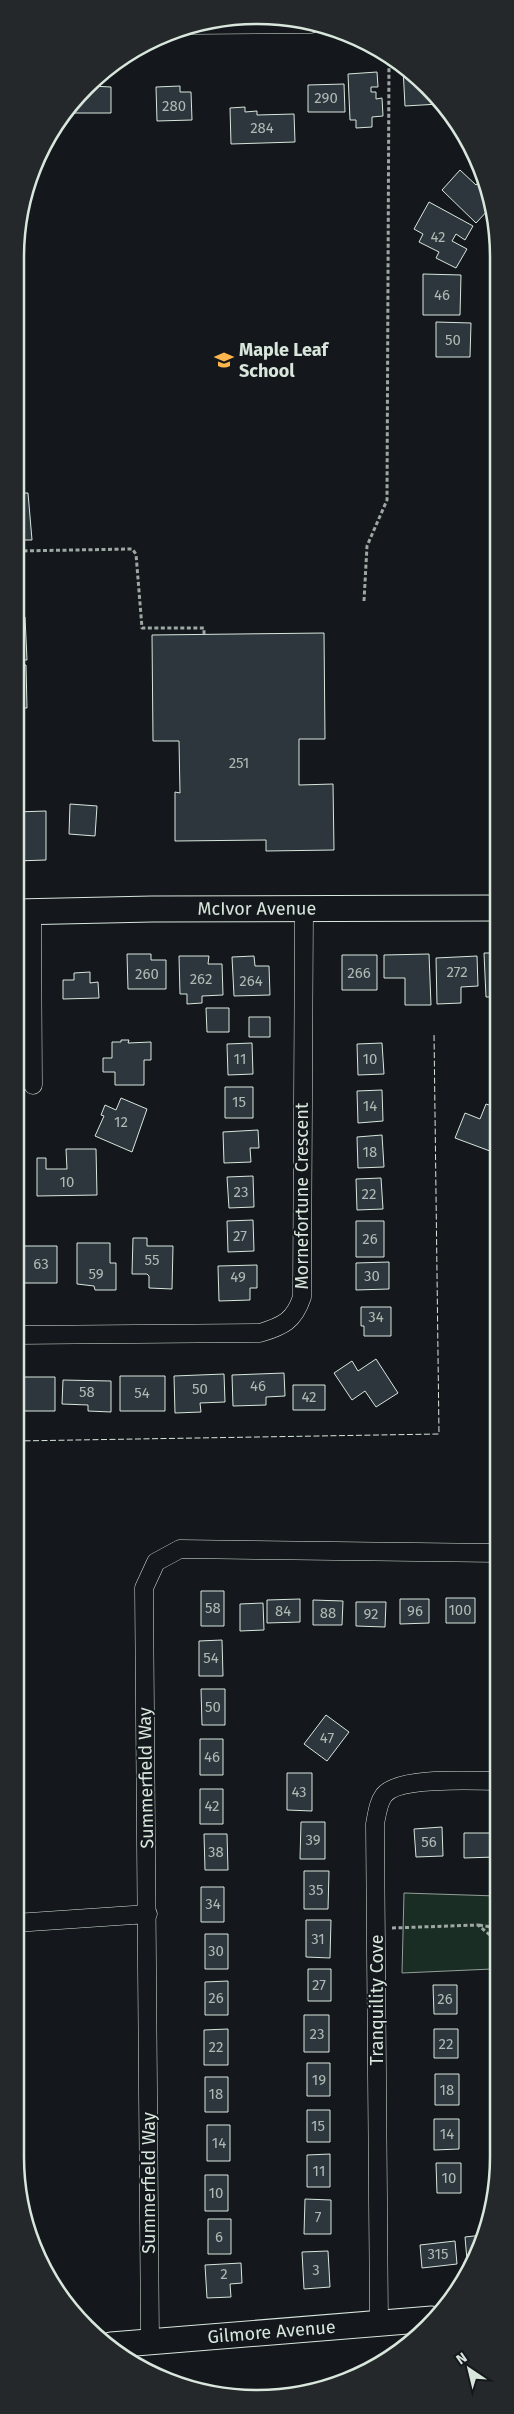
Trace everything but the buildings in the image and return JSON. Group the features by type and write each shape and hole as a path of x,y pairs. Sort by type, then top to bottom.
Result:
{"street":[{"path":"237,25 274,24"},
{"name":"McIvor Avenue","path":"24,912 152,909 490,908"},
{"name":"Mornefortune Crescent","path":"24,1336 260,1333 283,1326 298,1310 302,1297 304,910"},
{"path":"24,912 33,1085"},
{"name":"Summerfield Way","path":"150,2342 144,1588 156,1562 180,1549 490,1553"},
{"name":"Tranquility Cove","path":"379,2324 375,1824 378,1808 385,1793 402,1785 422,1781 490,1781"},
{"path":"24,1922 148,1914"},
{"name":"Gilmore Avenue","path":"118,2344 424,2320"}],"path":[{"path":"364,601 367,546 387,500 389,64"},
{"path":"24,551 132,549 136,554 142,628 204,628 204,634"},
{"path":"376,1928 478,1925 490,1927"},
{"path":"478,1925 490,1935"}],"green space":[{"path":"404,1893 490,1896 490,1969 402,1973"}],"fence":[{"path":"24,1441 439,1434 434,1033"}],"place":[{"name":"Maple Leaf School","path":"224,360"}]}
